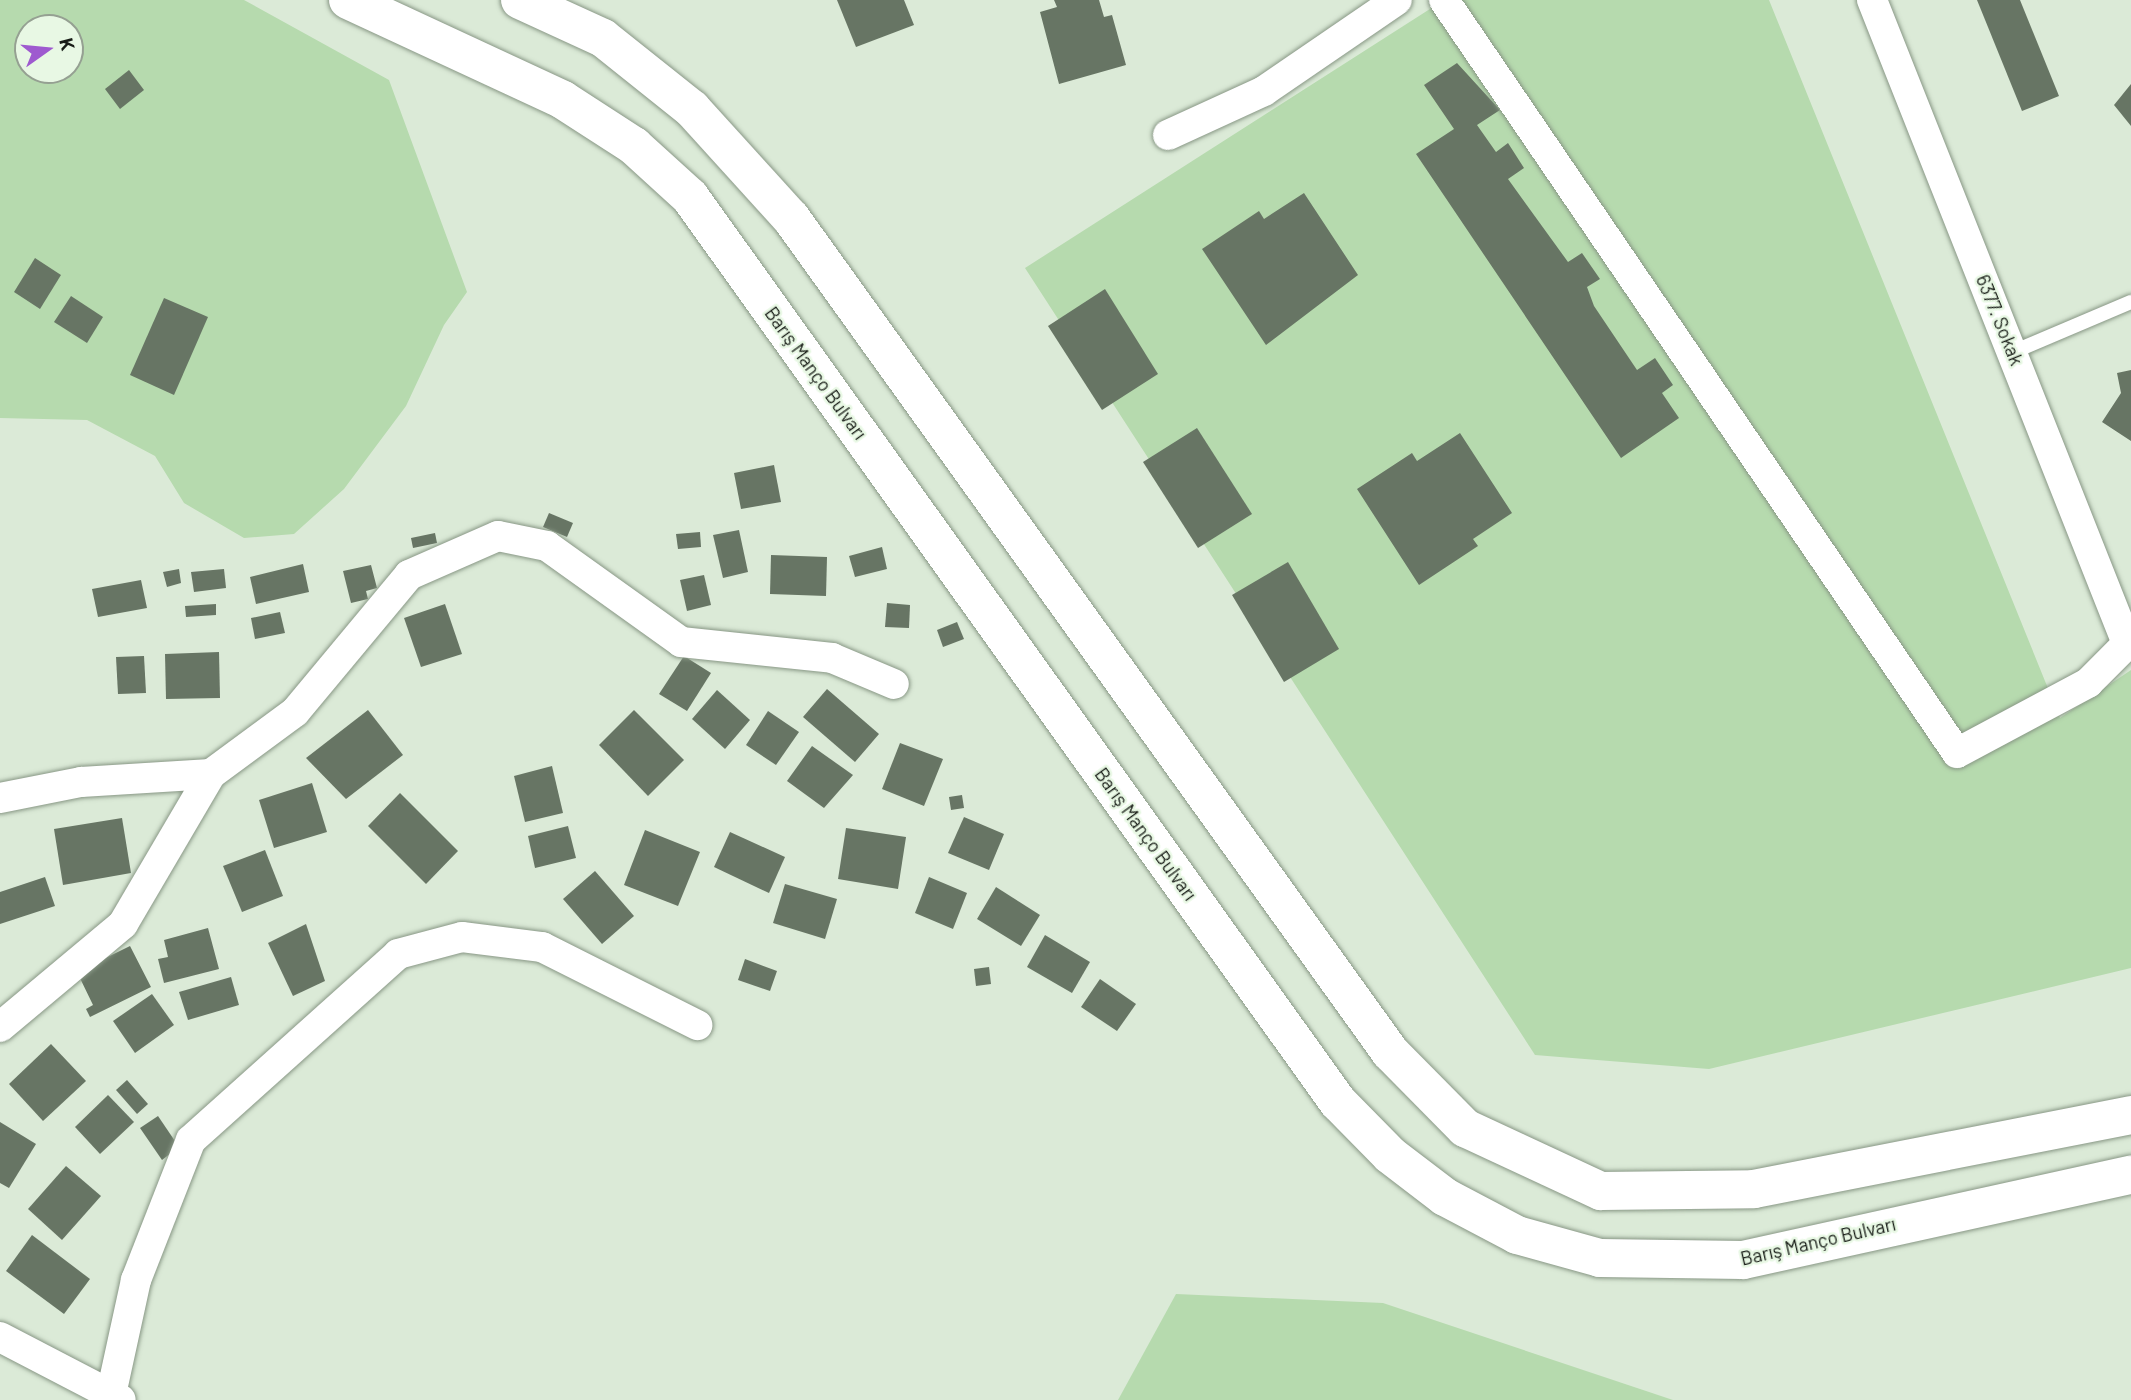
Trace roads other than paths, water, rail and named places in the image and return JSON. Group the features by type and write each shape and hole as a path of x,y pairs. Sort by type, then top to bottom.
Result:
{"main road":[{"name":"Barış Manço Bulvarı","path":"348,0 563,100 634,146 690,197 1338,1102 1390,1155 1446,1197 1517,1235 1600,1258 1742,1260 2131,1175"},
{"path":"520,0 603,38 692,109 791,218 1390,1052 1465,1128 1601,1191 1754,1189 2131,1115"}],"street":[{"path":"1168,135 1264,91 1397,0"},
{"path":"1444,0 1957,753 2088,683 2128,641"},
{"name":"6377. Sokak","path":"1872,0 2128,641"},
{"path":"0,1027 123,924 211,774 295,712 409,575 498,536 547,546 681,642 832,658 894,684"},
{"path":"0,798 80,782 211,774"},
{"path":"0,1336 116,1395 136,1280 191,1140 398,954 462,937 542,947 697,1025"}],"lane":[{"path":"2013,352 2131,302"}]}
